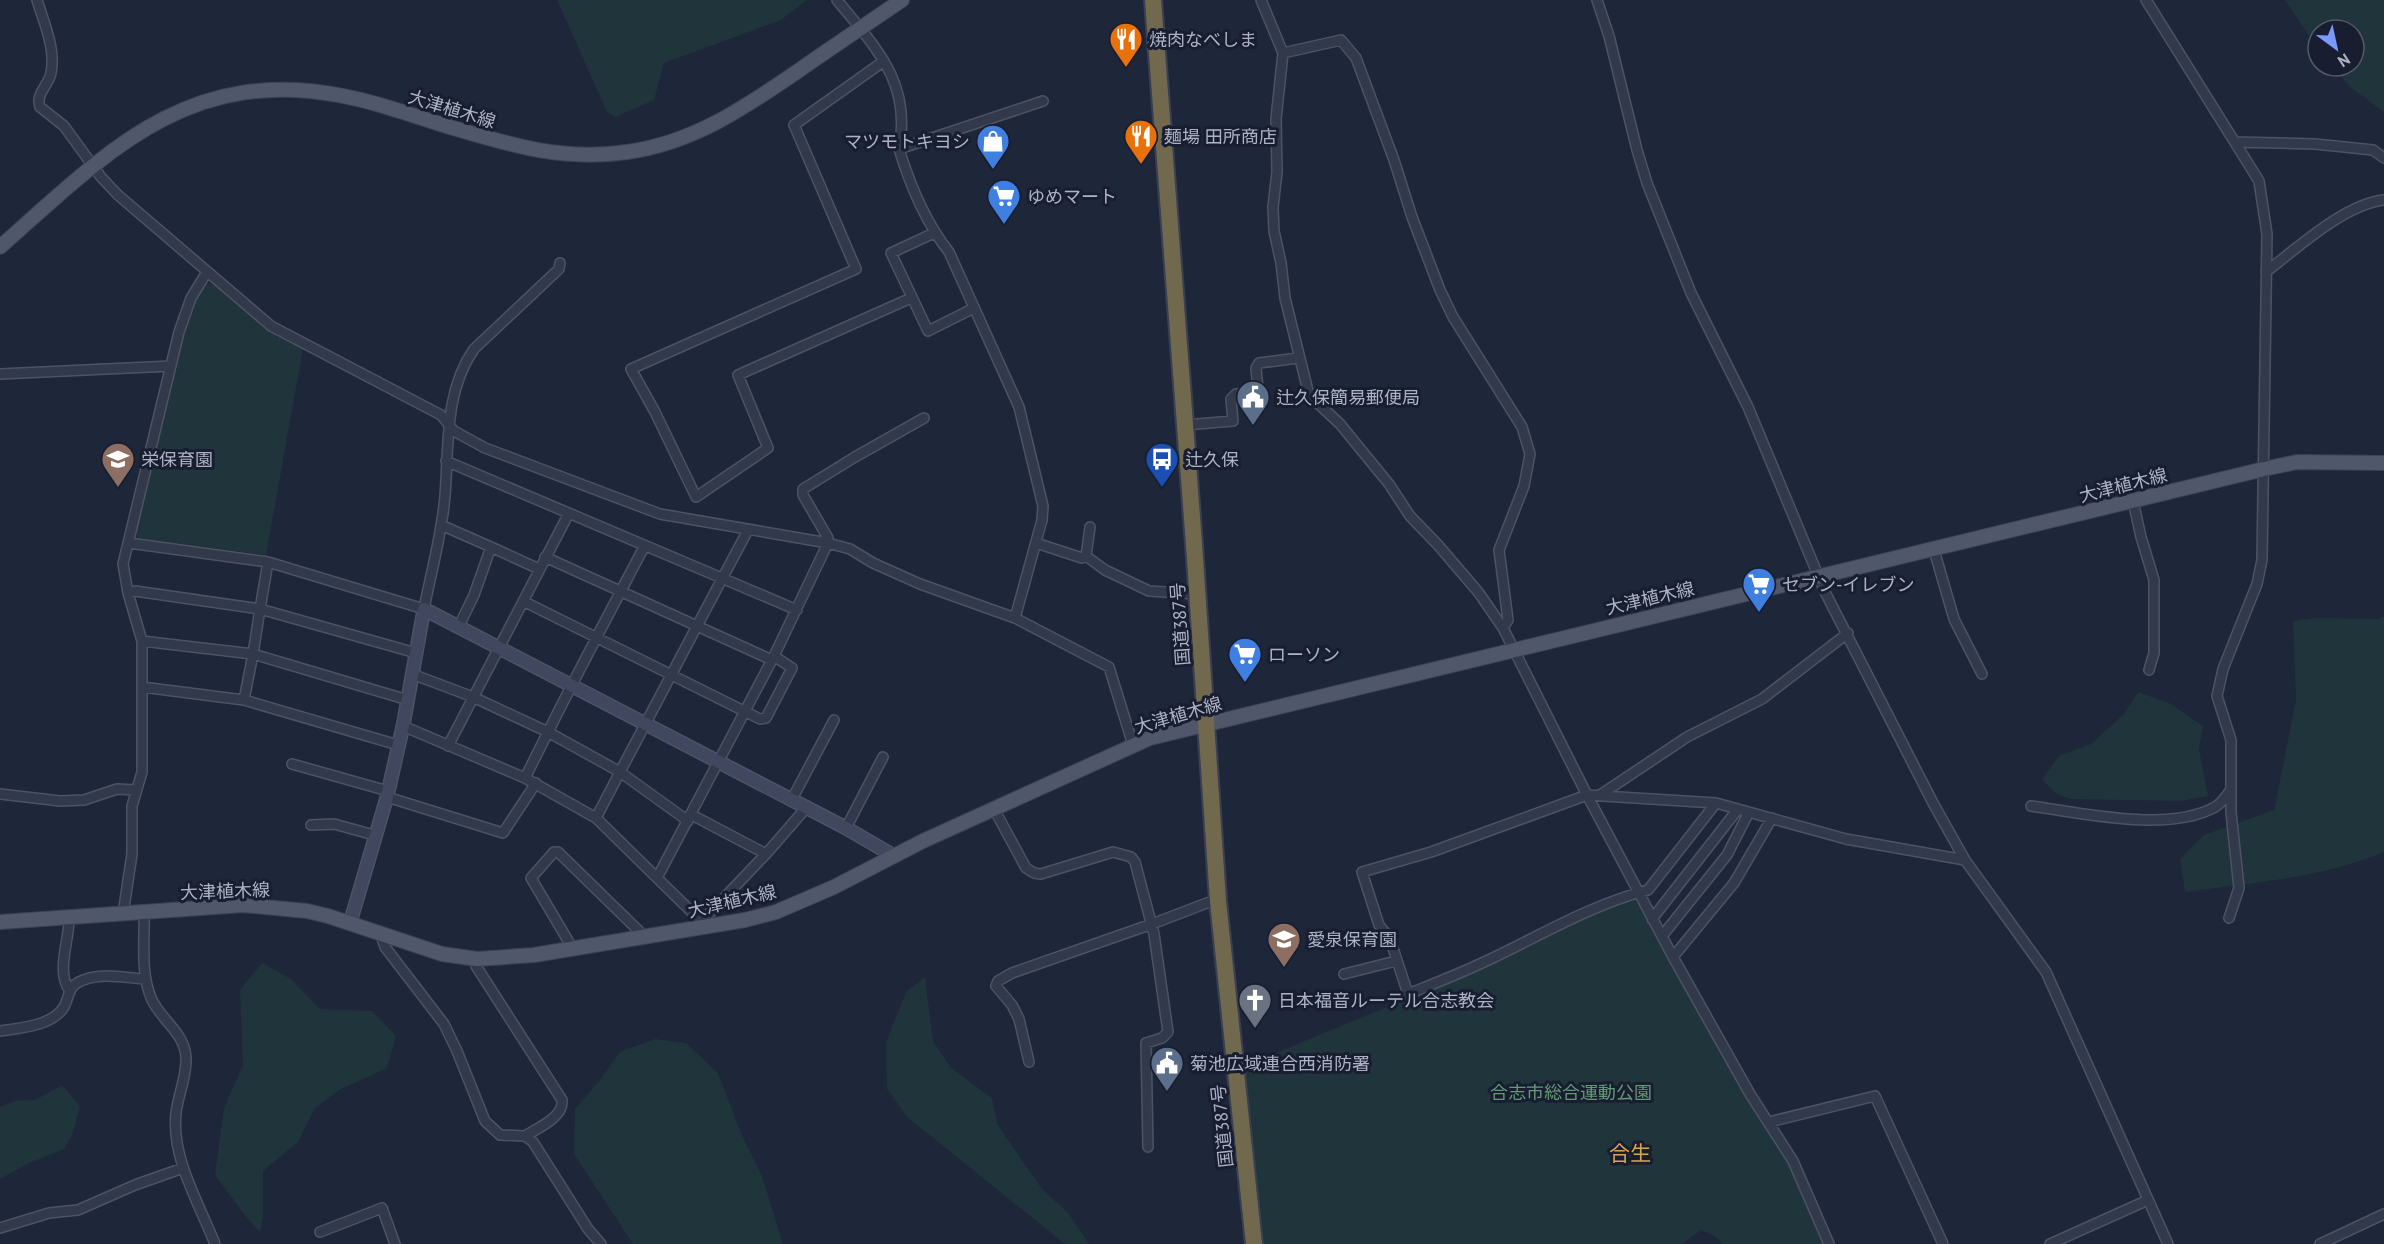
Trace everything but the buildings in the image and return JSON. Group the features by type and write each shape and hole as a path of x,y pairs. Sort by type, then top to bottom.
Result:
{"highway":[{"name":"国道387号","path":"1153,0 1218,901 1254,1244"}],"main road":[{"name":"大津植木線","path":"0,247 92,166 143,128 180,111 222,97 271,91 339,95 532,151 574,156 628,152 668,143 720,122 902,0"},
{"name":"大津植木線","path":"0,922 243,905 307,911 351,923 442,954 474,958 505,958 643,938 705,924 776,912 1150,738 2298,462 2384,464"}],"street":[{"path":"37,0 49,40 52,61 51,75 38,103 64,126 92,166 118,195 271,326 431,410 441,416 454,431 485,448 660,514 828,543 850,549 873,563 920,584 1015,618 1109,667 1133,745"},
{"path":"837,0 860,28 897,85 903,129 899,149 905,169 934,233 949,252 1012,391 1024,425 1043,506 1042,520 1015,618"},
{"path":"1261,0 1283,53 1276,119 1277,172 1273,207 1274,231 1298,358 1309,395 1347,432 1389,484 1410,516 1479,593 1503,628 1652,919 1750,1094 1793,1161 1829,1244"},
{"path":"1597,0 1610,36 1647,183 1691,292 1748,407 1820,577 1933,803 1965,860 2046,972 2168,1244"},
{"path":"2146,0 2259,181 2267,234 2262,560 2257,584 2223,669 2217,696 2231,740 2230,791 2239,888 2229,918"},
{"path":"1283,53 1341,40 1356,58 1440,290 1454,317 1522,427 1530,454 1524,486 1499,550 1508,620 1503,628"},
{"path":"884,62 795,125 856,269 632,369 656,412 696,497 768,448 738,375 911,298"},
{"path":"899,149 912,147 1043,101"},
{"path":"2235,141 2315,144 2373,150 2384,158"},
{"path":"2266,272 2303,243 2360,205 2384,200"},
{"path":"934,233 891,253 928,332 974,308"},
{"path":"351,923 404,726 441,525 445,496 448,424 460,375 470,355 559,269 560,263"},
{"path":"123,914 132,854 132,806 142,772 142,641 128,593 123,564 179,332 191,298 207,272"},
{"path":"1185,425 1233,421 1231,399 1236,394 1254,392 1258,389 1256,368 1259,363 1298,358"},
{"path":"0,374 171,366"},
{"path":"657,878 773,658 828,543 828,538 803,495 803,489 924,418"},
{"path":"446,461 797,610"},
{"path":"2133,501 2140,537 2154,580 2154,653 2149,670"},
{"path":"448,746 569,513"},
{"path":"441,525 539,569"},
{"path":"1086,556 1089,526"},
{"path":"596,818 748,530"},
{"path":"129,543 268,562 424,609 846,828 894,856"},
{"path":"1036,543 1082,558 1086,556"},
{"path":"459,626 474,595 491,547"},
{"path":"525,777 644,547"},
{"path":"1934,550 1954,619 1982,674"},
{"path":"1086,556 1105,570 1149,591 1197,594"},
{"path":"522,601 672,673 760,719 766,718 792,668 546,557"},
{"path":"244,700 268,562"},
{"path":"128,593 135,591 260,609 416,653"},
{"path":"1600,795 1687,737 1762,699 1848,633"},
{"path":"142,641 253,654 408,700"},
{"path":"412,674 473,697 548,732 620,772 690,818 766,854"},
{"path":"142,687 244,700 398,745"},
{"path":"791,801 834,720"},
{"path":"404,726 525,777 596,818 705,924 806,808"},
{"path":"846,828 883,757"},
{"path":"292,764 503,833 536,783"},
{"path":"0,794 60,801 84,800 117,789 136,790"},
{"path":"2031,806 2116,818 2172,819 2216,807 2230,791"},
{"path":"1716,803 1648,890 1632,893 1568,920 1485,962 1408,994 1390,939 1379,925 1362,872 1431,852 1587,795 1716,803 1846,839 1965,860"},
{"path":"994,809 1026,868 1034,873 1041,874 1113,852 1131,857 1138,868 1152,924 1168,1032 1162,1038 1146,1042 1148,1146"},
{"path":"1652,919 1738,809"},
{"path":"1662,936 1727,855 1749,812"},
{"path":"1673,957 1734,883 1772,818"},
{"path":"311,825 334,824 374,835"},
{"path":"573,949 531,878 554,852 558,852 617,909 643,938"},
{"path":"1029,1062 1019,1019 1012,1005 996,986 998,981 1038,963 1218,901"},
{"path":"144,913 146,979 160,1013 176,1029 186,1058 176,1113 176,1136 183,1168 215,1244"},
{"path":"69,918 64,965 66,983 70,991"},
{"path":"380,933 385,947 444,1024 458,1051 485,1121 500,1135 525,1136 533,1142 588,1229 601,1244"},
{"path":"474,958 476,966 562,1100 563,1106 559,1113 525,1136"},
{"path":"1343,971 1395,958"},
{"path":"0,1031 25,1028 54,1017 63,1008 70,991 77,982 95,976 146,979"},
{"path":"1769,1122 1875,1096 1943,1244"},
{"path":"0,1228 49,1213 78,1210 135,1185 183,1168"},
{"path":"2050,1244 2148,1200"},
{"path":"320,1232 382,1208 395,1244"},
{"path":"2320,1244 2384,1214"}],"green space":[{"path":"557,0 807,0 781,20 664,63 654,100 615,117 607,112"},
{"path":"2285,0 2384,0 2384,112 2350,87 2342,78 2366,78 2366,18 2306,18 2306,31"},
{"path":"215,283 268,330 303,349 266,555 137,538 136,533 194,299 206,284"},
{"path":"2384,616 2384,852 2311,874 2185,892 2180,859 2204,835 2274,810 2296,700 2293,621 2316,618 2379,619"},
{"path":"2138,692 2169,703 2203,726 2199,750 2208,796 2181,801 2070,799 2055,793 2042,779 2059,756 2091,744 2124,714"},
{"name":"合志市総合運動公園","path":"1634,896 1746,1096 1790,1164 1825,1244 1722,1244 1716,1237 1701,1230 1682,1244 1261,1244 1240,1068 1486,966 1568,924"},
{"path":"262,963 291,979 320,1009 372,1011 396,1036 387,1068 339,1090 315,1108 298,1142 263,1171 263,1216 260,1232 215,1175 224,1108 243,1065 240,990"},
{"path":"925,977 933,1041 951,1068 992,1098 997,1124 1042,1189 1069,1214 1089,1244 1065,1244 907,1117 887,1089 886,1042 906,992"},
{"path":"655,1039 686,1043 718,1073 741,1133 762,1176 783,1244 633,1244 574,1154 575,1109 601,1079 620,1052"},
{"path":"62,1085 80,1106 73,1133 64,1149 29,1163 0,1179 0,1107 15,1101 35,1100"}],"place":[{"name":"焼肉なべしま","path":"1126,68"},
{"name":"麺場 田所商店","path":"1141,165"},
{"name":"マツモトキヨシ","path":"993,170"},
{"name":"ゆめマート","path":"1004,225"},
{"name":"辻久保簡易郵便局","path":"1253,426"},
{"name":"栄保育園","path":"118,488"},
{"name":"辻久保","path":"1162,488"},
{"name":"セブン-イレブン","path":"1759,613"},
{"name":"ローソン","path":"1245,683"},
{"name":"愛泉保育園","path":"1284,968"},
{"name":"日本福音ルーテル合志教会","path":"1255,1029"},
{"name":"菊池広域連合西消防署","path":"1167,1092"}],"district":[{"name":"合生","path":"1630,1153"}]}
